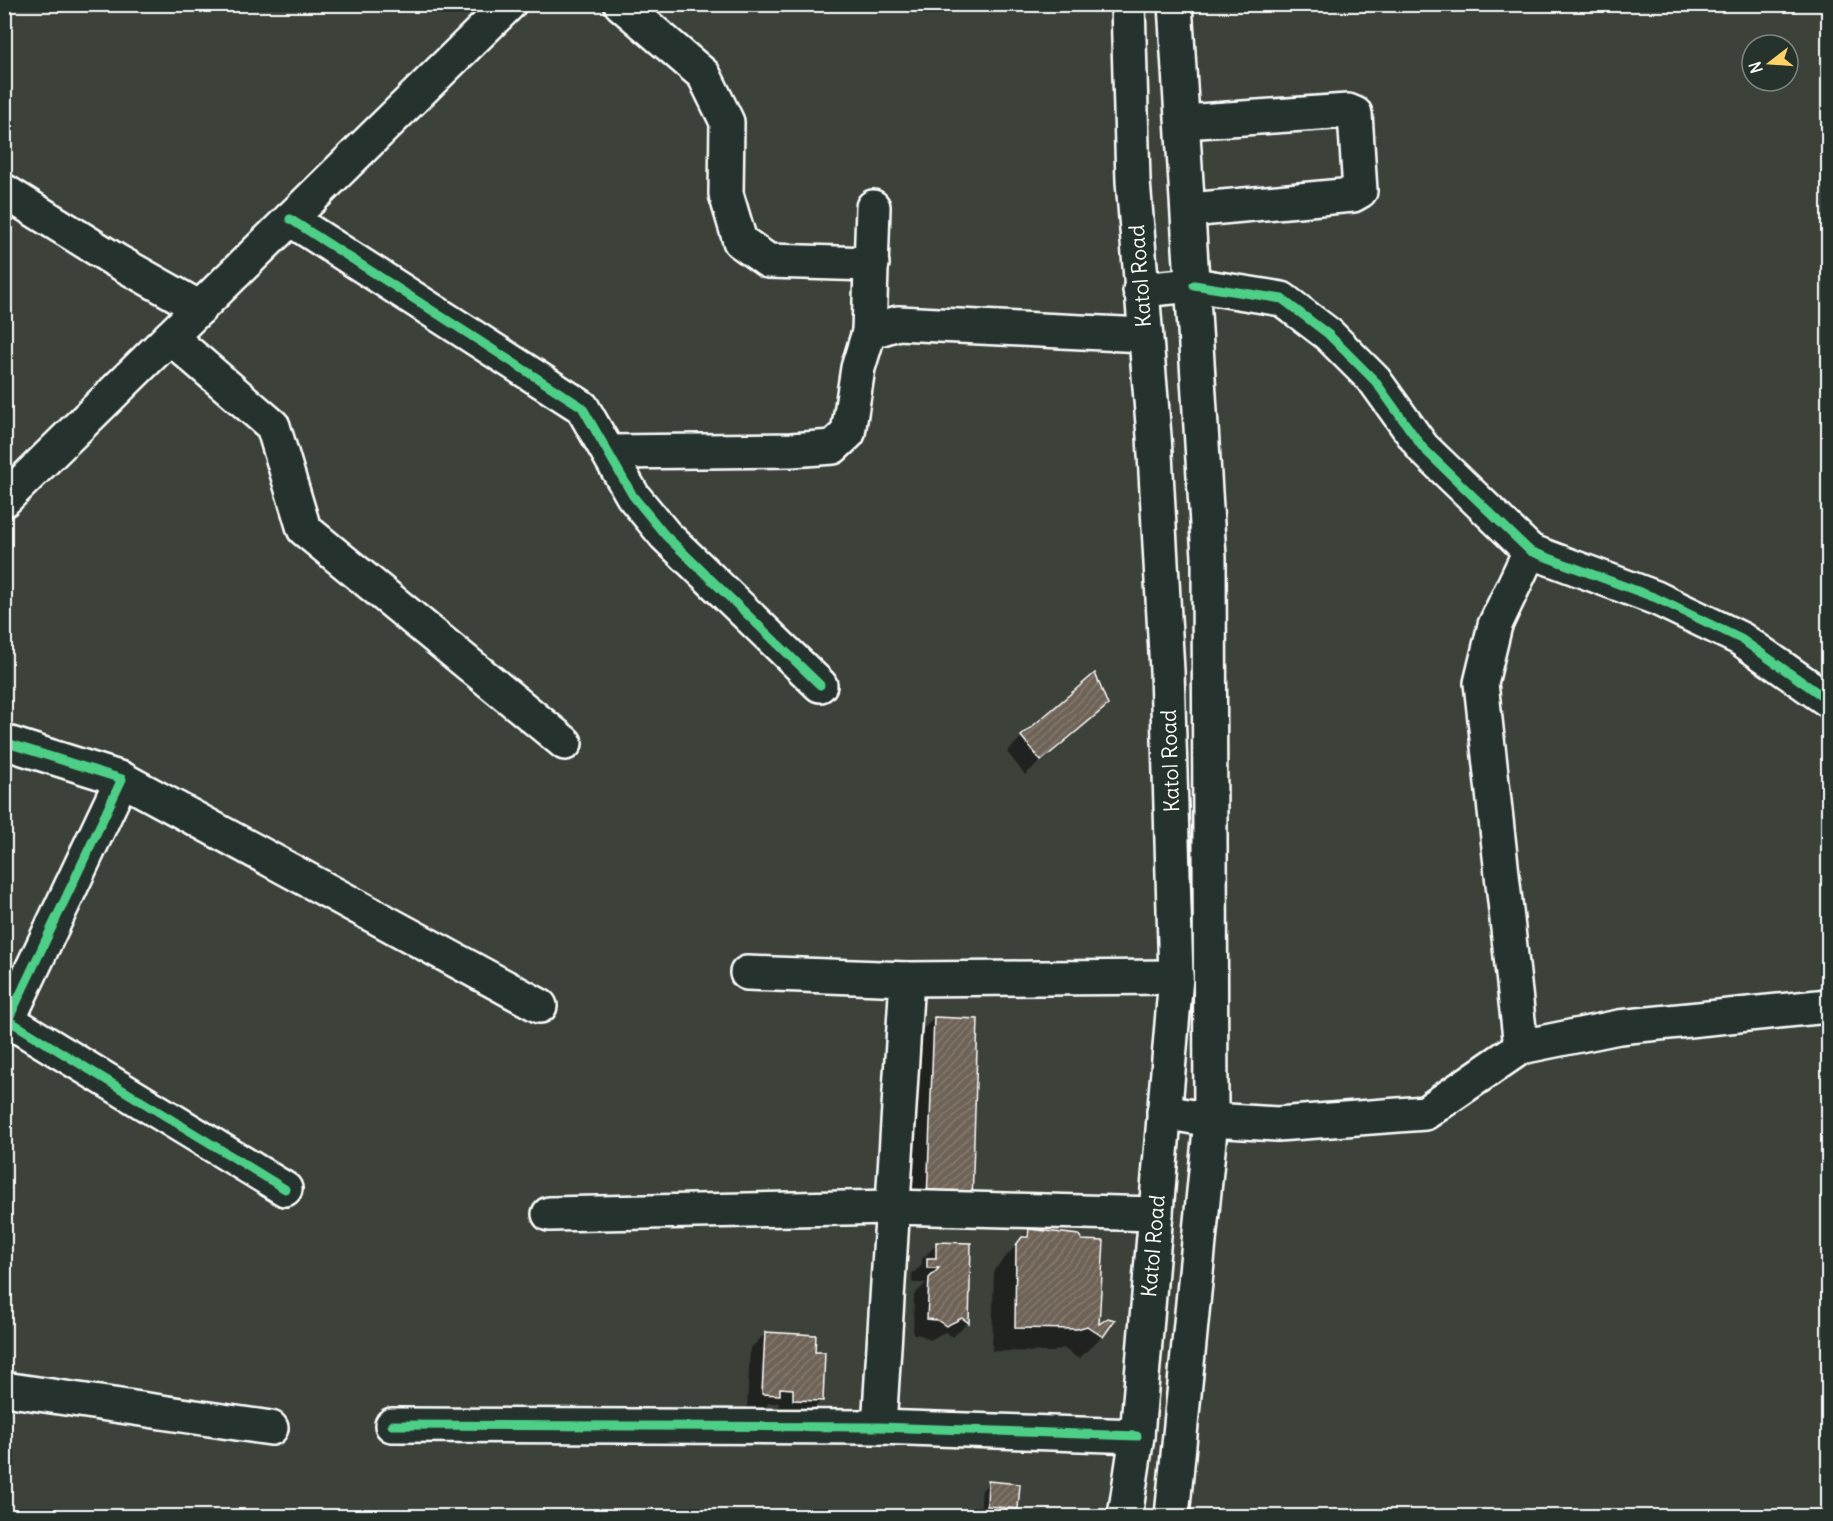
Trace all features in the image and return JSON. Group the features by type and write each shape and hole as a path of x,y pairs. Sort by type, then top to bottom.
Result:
{"street":[{"path":"4,500 509,4"},
{"path":"621,4 704,75 727,122 726,194 740,241 768,261 872,264"},
{"name":"Katol Road","path":"1125,1516 1137,1436 1176,978 1167,671 1154,436 1140,290 1133,181 1128,4"},
{"name":"Katol Road","path":"1172,1516 1211,1120 1209,557 1175,4"},
{"path":"1183,122 1348,111 1355,114 1356,125 1360,191 1353,195 1189,210"},
{"path":"4,190 115,260 200,308"},
{"path":"610,452 791,450 833,447 848,433 858,368 869,332 873,207"},
{"path":"290,219 582,407 610,452 633,496 664,535 820,685"},
{"path":"1140,290 1194,285 1282,299 1328,334 1376,381 1423,447 1530,551 1656,598 1741,639 1828,700"},
{"path":"869,332 898,323 1144,335"},
{"path":"170,337 273,426 304,529 565,743"},
{"path":"1521,1047 1481,683 1495,625 1530,551"},
{"path":"4,742 122,779 540,1006"},
{"path":"122,779 8,1020 285,1189"},
{"path":"747,973 907,979 1176,978"},
{"path":"879,1427 907,979"},
{"path":"1164,1112 1211,1120 1277,1124 1425,1113 1521,1047 1618,1028 1828,1006"},
{"path":"549,1214 893,1207 1156,1214"},
{"path":"4,1389 271,1428"},
{"path":"392,1425 879,1427 1137,1436"}],"building":[{"path":"1095,673 1108,705 1041,761 1021,736"},
{"path":"934,1017 978,1019 972,1202 927,1200"},
{"path":"1029,1229 1079,1235 1082,1240 1104,1241 1099,1324 1108,1318 1115,1320 1103,1337 1087,1326 1077,1329 1015,1328 1016,1245 1022,1237 1028,1237"},
{"path":"936,1242 971,1243 969,1323 962,1318 946,1326 937,1320 927,1319 929,1278 939,1268 927,1268 927,1258 936,1258"},
{"path":"765,1332 816,1335 815,1352 825,1352 823,1401 793,1400 793,1389 780,1388 780,1395 762,1394"},
{"path":"988,1481 1020,1484 1018,1509 987,1506"}],"cycle path":[{"path":"290,219 582,407 633,496 665,535 820,685"},
{"path":"1194,285 1282,299 1328,334 1375,381 1423,448 1530,551 1656,598 1741,639 1828,700"},
{"path":"4,742 122,779 8,1020 285,1189"},
{"path":"392,1425 879,1427 1137,1436"}]}
